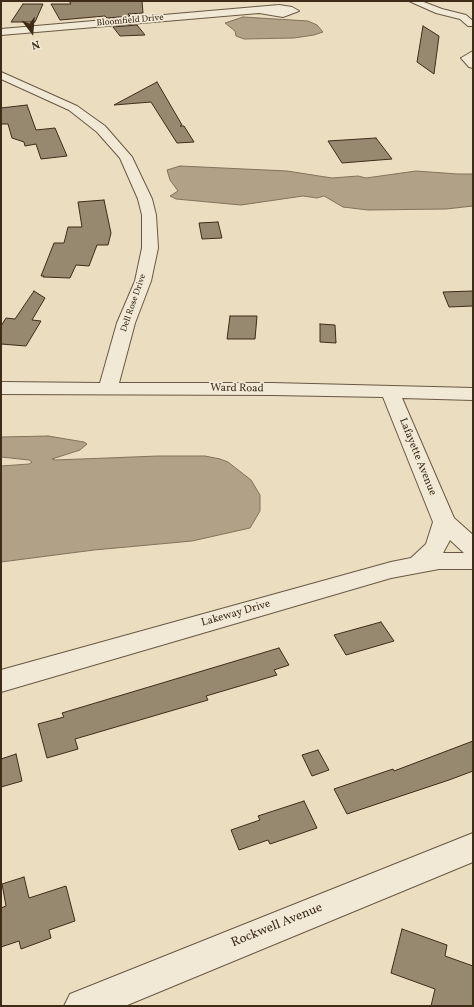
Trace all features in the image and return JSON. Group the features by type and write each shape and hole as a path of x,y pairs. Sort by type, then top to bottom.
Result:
{"street":[{"path":"412,1 439,12 450,19 471,22"},
{"name":"Bloomfield Drive","path":"1,32 258,10"},
{"path":"473,54 466,58 473,64"},
{"name":"Dell Rose Drive","path":"1,75 72,108 100,129 126,157 145,199 149,215 150,248 143,280 126,323 108,387"},
{"name":"Ward Road","path":"1,388 108,387 473,394"},
{"name":"Lafayette Avenue","path":"390,392 444,522 473,548"},
{"path":"418,564 431,554 437,544 444,522"},
{"name":"Lakeway Drive","path":"1,681 391,570 439,561 473,561"},
{"name":"Rockwell Avenue","path":"82,1006 473,847"}],"shaded area":[{"path":"243,17 308,21 317,25 323,32 294,38 244,39 236,36 235,31 225,23"},
{"path":"180,166 287,171 332,178 358,176 366,178 416,171 473,174 473,206 446,209 368,210 343,207 324,196 317,198 303,196 241,205 176,199 170,196 178,191 170,180 167,170"},
{"path":"48,436 84,442 87,444 80,450 52,459 55,460 158,456 205,456 220,459 228,462 251,480 260,495 260,511 250,528 192,541 94,550 1,562 1,466 29,464 32,462 29,460 1,457 1,437"}],"building":[{"path":"69,1 142,1 143,13 107,18 105,16 60,20 51,4 71,4"},
{"path":"23,4 43,4 35,22 11,22"},
{"path":"137,25 145,35 120,36 113,27"},
{"path":"423,26 439,36 434,74 417,62"},
{"path":"157,82 182,125 180,126 184,126 194,142 177,143 151,102 114,105"},
{"path":"27,105 36,130 55,128 67,156 41,159 36,144 25,146 24,142 12,138 8,124 1,124 1,108"},
{"path":"376,138 392,159 342,163 328,141"},
{"path":"104,200 111,233 108,245 97,245 89,266 76,265 70,278 41,276 54,243 64,243 68,227 82,227 78,202"},
{"path":"218,222 222,238 202,239 199,223"},
{"path":"34,291 45,298 32,320 41,321 26,346 1,344 1,326 6,318 15,319"},
{"path":"473,291 473,306 449,307 443,292"},
{"path":"230,316 257,316 255,339 227,339"},
{"path":"320,324 335,325 336,343 320,342"},
{"path":"381,622 394,641 346,655 334,635"},
{"path":"279,648 289,665 274,670 277,675 206,696 208,700 75,739 78,749 47,758 38,724 64,717 62,713"},
{"path":"473,741 473,771 449,780 347,814 334,789 393,769 394,771"},
{"path":"318,750 329,770 312,776 302,755"},
{"path":"16,754 22,781 1,787 1,759"},
{"path":"304,801 317,828 270,844 268,840 239,850 231,830 260,820 258,816"},
{"path":"24,877 29,898 66,886 75,921 49,930 51,938 21,949 19,941 1,947 1,908 6,906 2,884"},
{"path":"402,929 447,945 445,956 473,966 473,1006 431,1006 435,989 391,973"}]}
